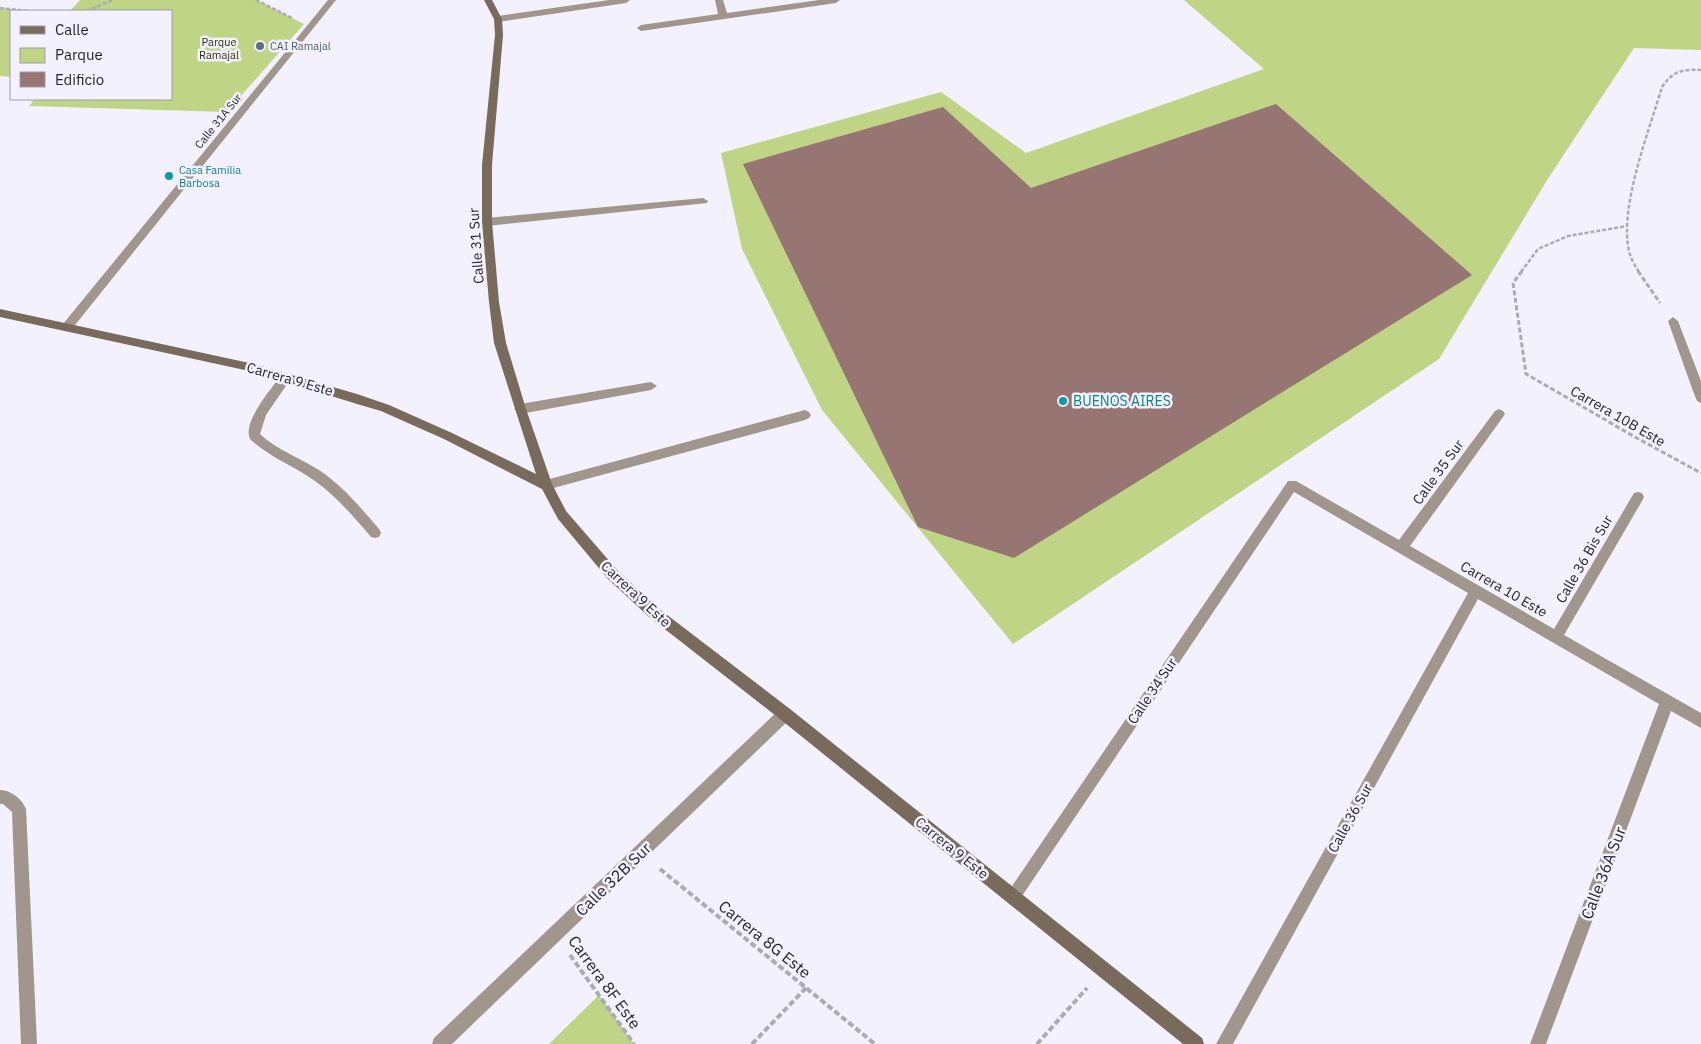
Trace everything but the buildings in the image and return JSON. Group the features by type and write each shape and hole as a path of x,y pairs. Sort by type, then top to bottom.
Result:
{"main road":[{"name":"Calle 31 Sur","path":"488,0 498,19 498,54 487,165 487,222 494,302 500,343 546,485"},
{"name":"Carrera 9 Este","path":"0,313 286,377 385,408 448,436 546,485 567,521 613,575 653,612 785,714 1196,1044"}],"street":[{"name":"Calle 31A Sur","path":"67,327 332,0"},
{"path":"498,19 626,0"},
{"path":"719,0 723,16"},
{"path":"641,28 836,0"},
{"path":"487,222 703,201"},
{"path":"1672,321 1700,393"},
{"path":"286,377 257,420 254,436 263,445 322,479 338,492 375,533"},
{"path":"520,409 651,386"},
{"name":"Calle 35 Sur","path":"1401,548 1499,414"},
{"path":"546,485 805,415"},
{"name":"Carrera 10 Este","path":"1292,485 1701,721"},
{"name":"Calle 34 Sur","path":"1013,897 1292,485"},
{"name":"Calle 36 Bis Sur","path":"1556,637 1638,497"},
{"name":"Calle 36 Sur","path":"1224,1044 1476,592"},
{"name":"Calle 36A Sur","path":"1538,1044 1667,702"},
{"name":"Calle 32B Sur","path":"440,1044 785,714"},
{"path":"0,797 6,797 19,809 29,1044"}],"path":[{"path":"89,10 114,0"},
{"path":"256,0 311,27"},
{"path":"0,8 19,10"},
{"path":"1672,321 1643,278 1629,251 1627,226 1632,196 1662,87 1670,74 1681,69 1701,70"},
{"name":"Carrera 10B Este","path":"1627,226 1568,236 1538,249 1513,283 1526,374 1608,420 1652,449 1701,473"},
{"name":"Carrera 8G Este","path":"640,853 875,1044"},
{"name":"Carrera 8F Este","path":"556,934 634,1044"},
{"path":"1037,1044 1103,970"},
{"path":"752,1044 806,988"}],"green space":[{"name":"Parque Ramajal","path":"80,0 256,0 304,24 227,112 29,106 34,100 172,100 172,10 71,10"},
{"path":"1184,0 1701,0 1701,50 1634,48 1549,177 1439,359 1013,644 822,410 742,249 721,153 941,92 1026,153 1264,69"},
{"path":"0,8 19,10 10,10 10,77 0,76"},
{"path":"599,995 634,1044 549,1044"}],"place":[{"name":"CAI Ramajal","path":"260,46"},
{"name":"Casa Familia Barbosa","path":"169,176"},
{"name":"BUENOS AIRES","path":"1063,401"}]}
